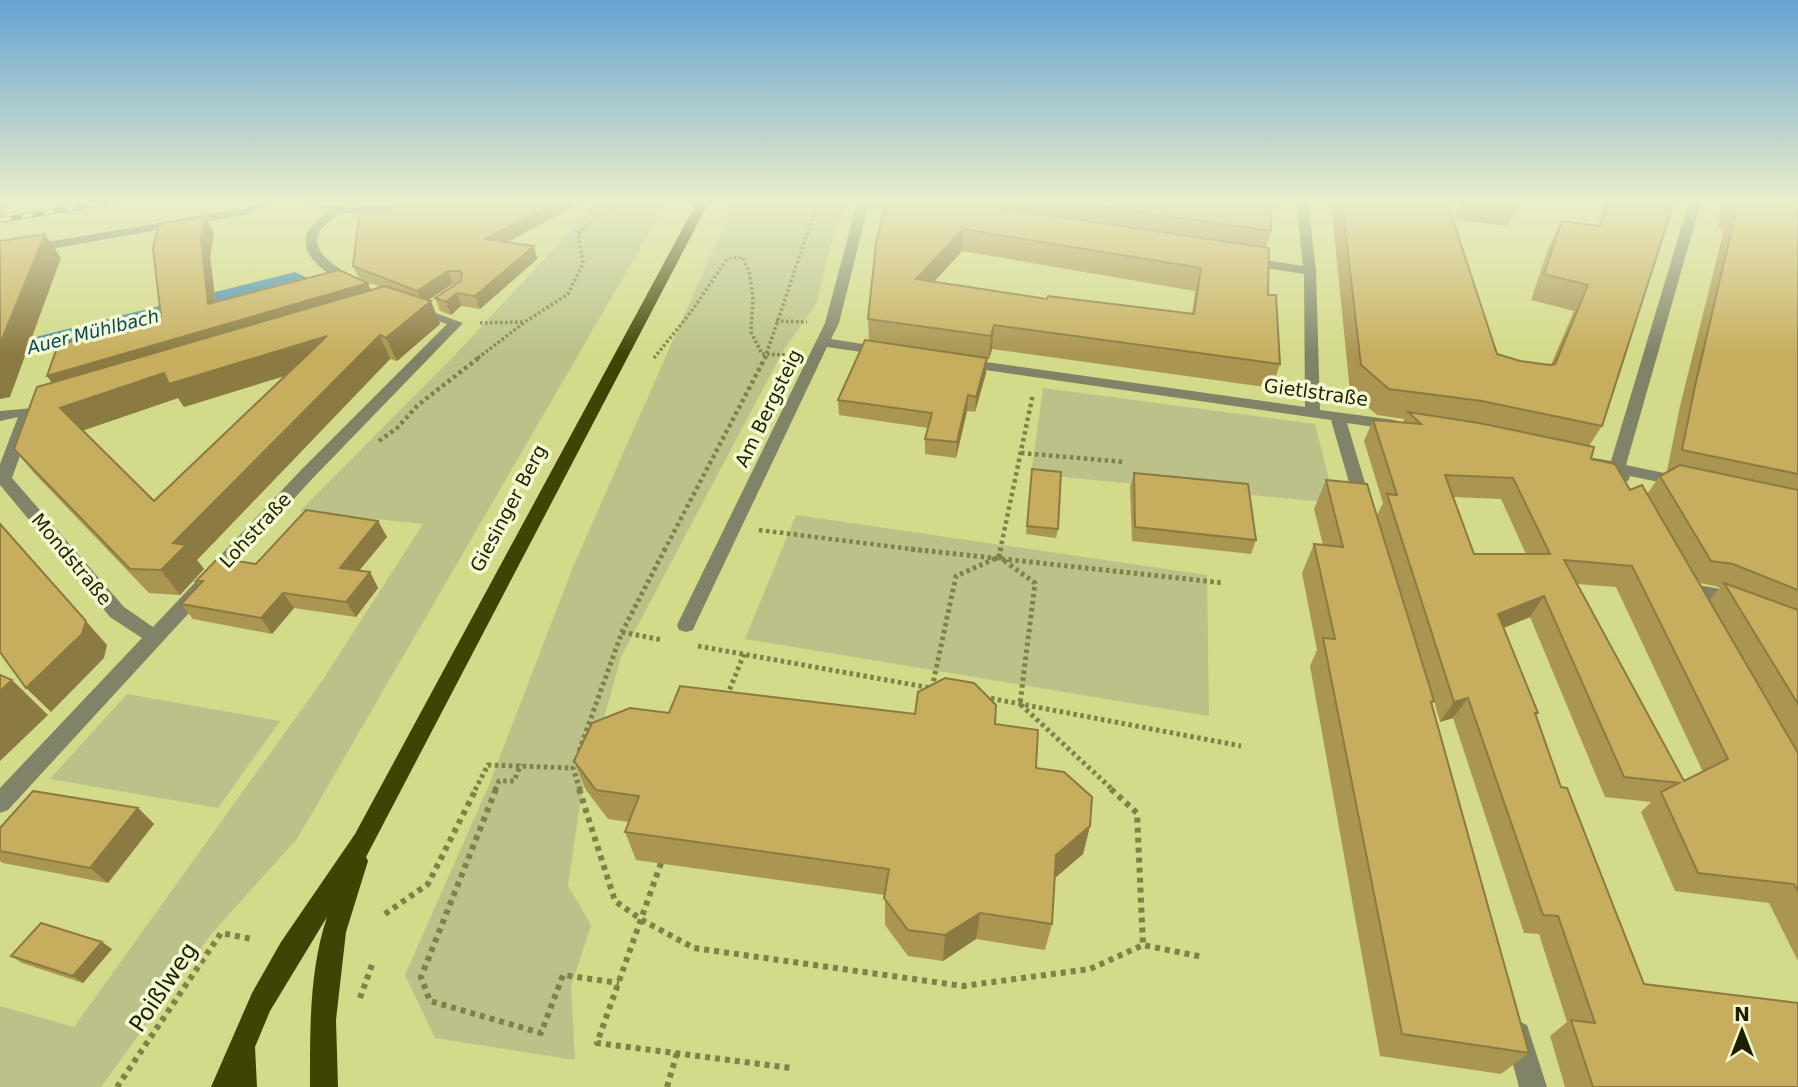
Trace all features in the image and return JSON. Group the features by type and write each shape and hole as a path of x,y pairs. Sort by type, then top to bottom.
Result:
{"main road":[{"name":"Giesinger Berg","path":"225,1087 245,1038 290,951 363,841 676,253"},
{"name":"Giesinger Berg","path":"324,1087 323,1020 334,932 363,841"},
{"name":"Giesinger Berg","path":"243,1087 245,1038"}],"street":[{"path":"317,253 334,270 367,290"},
{"name":"Am Bergsteig","path":"686,625 832,323 850,253"},
{"path":"1308,253 1313,413"},
{"path":"1629,490 1616,468 1680,253"},
{"path":"1228,258 1310,271"},
{"path":"423,312 441,300"},
{"path":"402,306 456,323"},
{"name":"Lohstraße","path":"0,803 307,474 456,323"},
{"path":"820,349 903,354"},
{"name":"Gietlstraße","path":"943,360 1416,428"},
{"name":"Mondstraße","path":"0,416 34,409 3,470 4,479 117,612 154,638"},
{"path":"1337,416 1368,520"},
{"path":"1576,459 1694,484"},
{"path":"1699,615 1683,586 1759,614"},
{"path":"1510,1008 1533,1087"}],"path":[{"path":"375,444 397,428 418,405 525,322 568,295 583,263 581,253"},
{"path":"801,253 767,355 622,632 573,768 615,901 642,920 694,948 962,986 1090,969 1143,945 1203,957"},
{"path":"654,358 691,312 727,259 742,257 749,271 753,298 751,332 762,354 820,349"},
{"path":"456,323 525,322"},
{"path":"999,557 1037,374"},
{"path":"1021,453 1125,462"},
{"path":"733,526 999,557 1120,568 1224,583"},
{"path":"932,688 956,576 999,557"},
{"path":"999,557 1035,583 1020,704"},
{"path":"622,632 667,641"},
{"path":"692,645 945,690"},
{"path":"726,698 744,654"},
{"path":"982,697 1241,746"},
{"path":"1020,704 1137,813 1143,945"},
{"path":"385,914 428,884 488,765 521,764 573,768"},
{"path":"521,764 514,781 499,781 421,977 430,1001 541,1033 563,975 619,983"},
{"path":"661,863 597,1043 791,1068"},
{"name":"Poißlweg","path":"117,1087 220,933 252,939"},
{"path":"667,1087 677,1053"}],"green space":[{"path":"550,253 638,253 297,839 212,933 101,1087 0,1087 0,1006 74,1027 322,681 423,524 300,511 456,354"},
{"path":"712,253 829,253 816,304 783,351 621,657 580,804 568,886 591,925 571,986 575,1060 435,1038 405,975 489,785 573,567"},
{"path":"1043,388 1315,424 1335,503 1031,474"},
{"path":"796,515 1207,575 1209,716 745,639"},
{"path":"127,694 280,721 218,808 50,779"}],"water":[{"name":"Auer Mühlbach","path":"295,272 320,284 0,361 0,346"}],"building":[{"path":"0,253 37,253 0,344"},
{"path":"154,253 202,253 208,304 339,270 368,283 47,376 58,345 161,317"},
{"path":"355,253 526,253 475,296 457,293 446,302 435,298 461,281 460,271 448,271 417,291 353,266"},
{"path":"875,253 941,253 916,279 1047,299 1048,296 1194,314 1201,268 1108,253 1269,253 1268,295 1276,295 1280,364 994,325 991,336 868,319"},
{"path":"1348,253 1464,253 1497,354 1520,361 1550,365 1555,364 1588,285 1544,274 1551,253 1658,253 1602,426 1482,401 1389,389 1361,365"},
{"path":"1726,253 1798,253 1798,474 1682,450"},
{"path":"385,286 431,301 386,338 380,335 173,543 186,545 161,570 130,569 14,449 37,387","holes":["327,336 154,501 60,408 164,373 169,384"]},
{"path":"865,340 987,358 976,397 968,395 957,442 925,439 932,413 838,400"},
{"path":"1408,412 1479,423 1594,447 1591,459 1615,464 1630,490 1642,485 1798,753 1798,891 1794,884 1698,873 1661,792 1679,783 1624,777 1544,596 1498,614 1538,713 1535,713 1561,787 1567,788 1644,984 1798,1003 1798,1087 1593,1087 1571,1020 1595,1023 1558,916 1543,915 1468,698 1454,702 1387,494 1397,495 1373,420 1421,424","holes":["1445,475 1513,478 1550,554 1474,554","1564,560 1632,566 1728,759 1684,781"]},
{"path":"1680,465 1798,490 1798,590 1733,564 1711,561 1660,476"},
{"path":"1032,469 1061,472 1058,529 1027,526"},
{"path":"1134,473 1248,484 1256,540 1135,527"},
{"path":"1326,480 1367,484 1434,701 1431,702 1529,1053 1402,1034 1323,638 1335,639 1314,544 1343,547"},
{"path":"306,510 378,521 340,568 370,572 346,602 283,593 261,618 181,604 203,581 196,581 218,558 256,564"},
{"path":"0,524 86,621 82,634 26,688 0,652"},
{"path":"1724,583 1798,610 1798,704"},
{"path":"0,675 12,680 0,691"},
{"path":"945,678 974,683 996,705 995,724 1038,730 1036,768 1064,772 1092,797 1090,826 1056,855 1052,924 980,913 945,935 908,930 884,898 889,869 625,832 639,796 596,790 574,761 592,723 630,708 669,713 680,686 915,714 918,692"},
{"path":"33,791 138,808 90,868 0,851 0,828"},
{"path":"41,923 102,942 73,976 11,956"}]}
